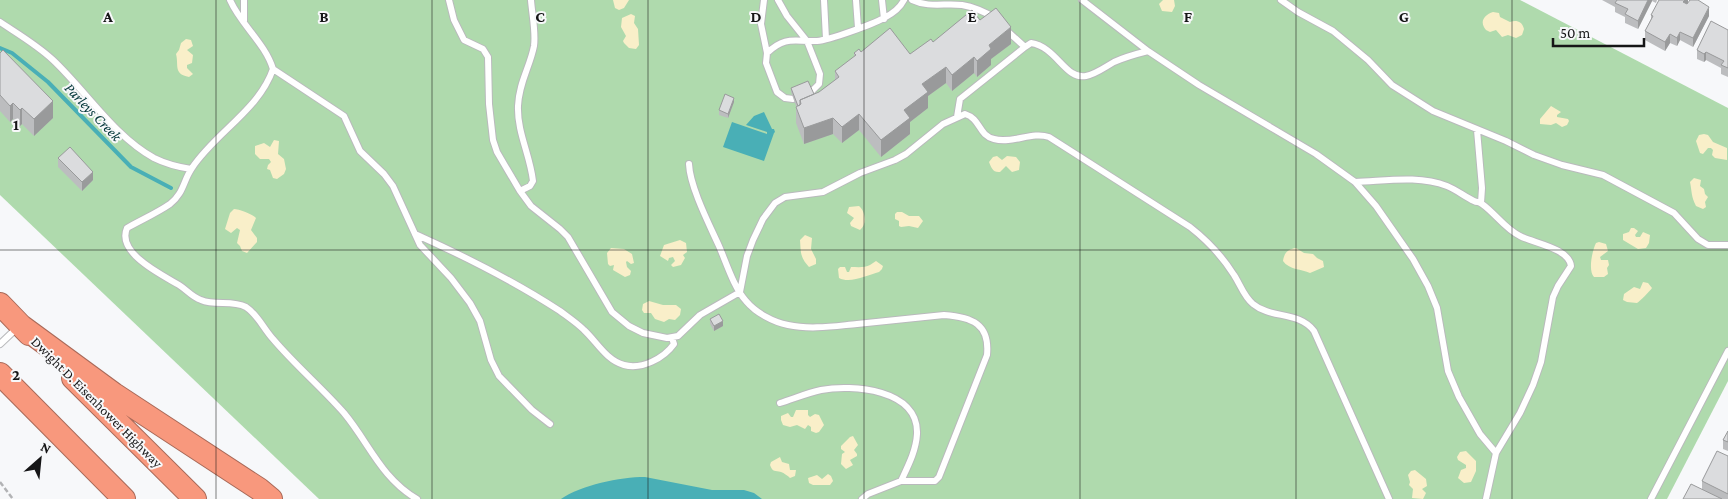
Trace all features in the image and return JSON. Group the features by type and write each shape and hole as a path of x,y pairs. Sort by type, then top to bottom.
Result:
{"highway":[{"name":"Dwight D. Eisenhower Highway","path":"0,304 195,499"},
{"path":"20,325 114,394 259,489 271,499"},
{"path":"0,374 124,499"}],"lane":[{"path":"230,0 236,12 270,59 273,69 269,82 258,98 212,143 191,169 184,187 174,200 127,228 125,237 134,256 182,287 193,297 211,303 236,304 251,311 272,338 315,381 345,415 385,473 417,499"},
{"path":"244,0 244,22"},
{"path":"449,0 454,20 464,40 483,49 488,57 489,104 493,140 497,152 531,206 568,237 612,312 620,320 642,333 654,337 672,338 678,336 700,314 740,292"},
{"path":"520,191 530,186 533,181 519,127 518,106 523,77 534,44 531,0"},
{"path":"764,0 761,24 767,53 766,63 777,92 785,98 793,99"},
{"path":"778,0 787,16 806,41 820,74 820,81 812,91"},
{"path":"824,0 826,39"},
{"path":"856,0 858,28"},
{"path":"882,0 884,19"},
{"path":"767,53 773,47 785,41 826,39 884,19 898,8 904,0"},
{"path":"912,0 925,5 962,5 980,10 994,18 1025,47"},
{"path":"1082,0 1148,51 1207,90 1316,154 1355,182 1376,206 1408,251 1428,286 1437,308 1448,371 1459,397 1480,434 1496,453"},
{"path":"1281,0 1333,31 1368,60 1392,85 1433,111 1506,140 1534,155 1562,165 1603,175 1674,213 1704,243 1714,246 1728,244"},
{"path":"0,22 51,59 104,115 140,148 155,158 172,165 191,169"},
{"path":"957,117 960,99 1031,43 1041,45 1050,51 1067,70 1078,76 1092,74 1116,61 1148,51"},
{"path":"273,69 344,116 360,151 384,174 393,186 420,245 451,278 470,302 480,321 491,360 498,376 532,410 550,424"},
{"path":"740,292 747,256 763,218 775,203 785,197 823,192 860,173 895,160 906,154 943,124 965,114 972,116 977,121 984,134 996,140 1006,141 1038,135 1049,137 1205,238 1220,255 1252,304 1272,313 1299,318 1309,324 1314,331 1389,499"},
{"path":"1477,130 1482,188 1481,203"},
{"path":"689,164 690,177 713,234 740,292 746,301 764,316 788,325 829,327 959,316 972,320 983,329 989,342 987,355 939,477 935,482 901,481 868,494 862,499"},
{"path":"1355,182 1398,179 1427,181 1448,186 1481,203 1513,233 1553,249 1568,259 1571,266 1553,297 1541,362 1533,385 1520,413 1496,453 1486,499"},
{"path":"415,234 448,249 541,299 583,329 608,356 622,364 638,366 657,359 674,344 672,338"},
{"path":"0,344 20,325"},
{"path":"1651,499 1728,351"},
{"path":"780,403 821,390 855,388 886,394 898,400 909,409 915,420 917,432 911,461 901,481"}],"path":[{"path":"0,482 13,499"}],"green space":[{"path":"0,0 1520,0 1728,108 1728,381 1667,499 319,499 0,195"}],"sand":[{"path":"613,0 629,0 624,8 619,10 615,8"},
{"path":"1163,0 1174,0 1175,6 1172,12 1162,11 1159,4"},
{"path":"1493,12 1499,13 1500,17 1510,22 1517,21 1520,23 1524,29 1522,35 1516,38 1508,35 1502,37 1496,30 1490,32 1486,30 1483,24 1484,19"},
{"path":"631,14 635,16 634,23 638,29 639,45 636,49 629,48 624,43 623,41 626,36 621,27 622,18"},
{"path":"186,39 191,40 193,46 187,50 193,55 192,63 187,65 187,68 193,74 189,77 184,76 179,71 176,54 181,43"},
{"path":"1551,106 1561,112 1557,117 1568,119 1567,125 1562,127 1556,123 1551,125 1540,124 1540,119"},
{"path":"1699,135 1708,135 1713,142 1727,148 1727,160 1715,158 1712,155 1713,150 1711,148 1708,148 1703,154 1700,153 1696,141"},
{"path":"274,140 279,141 278,154 284,159 286,169 284,174 277,179 273,178 270,170 267,169 271,162 269,159 260,159 255,154 255,146 264,143 270,147"},
{"path":"997,156 1002,160 1007,156 1016,157 1020,162 1019,170 1012,172 1006,166 1000,172 994,171 989,162 993,157"},
{"path":"1694,178 1701,180 1700,186 1708,197 1705,202 1706,207 1703,209 1696,206 1693,199 1690,182"},
{"path":"859,206 865,218 864,225 860,230 851,226 850,223 854,218 847,213 849,207"},
{"path":"234,209 256,218 251,230 257,238 257,242 247,253 242,251 237,243 240,230 237,228 231,233 225,229 230,213"},
{"path":"897,212 902,212 909,216 919,216 923,221 918,228 901,227 899,226 899,221 895,219"},
{"path":"1631,228 1638,231 1635,235 1636,237 1640,237 1643,232 1650,235 1646,248 1638,249 1623,240 1623,234 1629,232"},
{"path":"805,235 812,238 811,249 816,259 816,264 809,267 801,252 800,240"},
{"path":"680,240 686,243 687,252 683,255 685,258 681,265 673,267 671,265 675,261 673,257 669,258 668,261 660,256 664,245"},
{"path":"1596,243 1606,244 1608,251 1600,257 1601,260 1608,260 1608,274 1604,277 1594,277 1591,270 1591,261"},
{"path":"611,248 624,249 632,254 634,263 626,262 627,267 631,271 630,275 625,277 613,270 614,265 610,266 608,264 607,253"},
{"path":"1296,248 1304,253 1313,254 1323,261 1324,267 1310,273 1292,268 1286,264 1283,261 1284,256 1289,250"},
{"path":"876,261 883,266 879,272 854,280 839,278 838,269 840,267 845,267 847,272 849,272 851,267 866,267"},
{"path":"1643,282 1648,283 1652,288 1637,303 1623,300 1624,294 1634,287 1640,289"},
{"path":"649,301 663,305 676,305 681,309 680,315 675,320 669,319 664,322 655,319 651,313 644,313 642,310 643,304"},
{"path":"796,410 808,410 810,417 815,414 819,415 824,425 819,432 811,431 811,427 808,425 805,429 797,425 790,427 783,425 781,416 788,413 793,417"},
{"path":"853,436 858,445 854,450 857,456 850,460 853,465 846,469 841,464 842,454 845,452 841,449 841,446"},
{"path":"1466,451 1476,461 1476,471 1471,482 1464,483 1458,478 1461,470 1466,468 1466,465 1458,460 1457,457 1460,452"},
{"path":"780,457 782,462 789,464 790,470 796,470 795,476 790,478 782,472 772,469 771,462"},
{"path":"1415,470 1426,479 1427,486 1422,489 1426,493 1423,499 1412,498 1413,489 1409,485 1408,475 1411,471"},
{"path":"828,474 833,481 830,485 813,485 809,483 808,478 817,475 822,479"}],"water":[{"path":"764,112 775,132 764,161 723,147 732,122 767,134 767,132 746,125 754,116"},
{"path":"645,477 712,490 744,490 754,493 762,499 561,499 579,490 601,483 624,478"}],"building":[{"path":"1617,0 1648,0 1638,21 1625,14 1628,9 1615,3"},
{"path":"1659,0 1685,0 1683,2 1687,4 1690,0 1698,0 1709,7 1693,38 1680,32 1677,38 1670,34 1665,42 1645,31"},
{"path":"996,8 1011,27 989,45 991,49 977,61 974,57 952,75 946,67 922,84 928,92 904,110 910,118 881,140 859,114 842,127 833,118 804,128 796,107 801,104 800,100 819,92 839,77 835,71 856,55 854,53 859,49 861,52 890,28 910,54 931,39 933,42 972,10 980,20"},
{"path":"1711,21 1728,30 1728,68 1721,65 1724,61 1706,52 1704,54 1697,50"},
{"path":"3,50 53,101 34,119 13,103 10,106 0,95 0,53"},
{"path":"808,81 814,94 800,100 800,105 798,106 791,88"},
{"path":"725,94 734,98 728,114 719,110"},
{"path":"70,147 93,172 82,182 58,158"},
{"path":"719,314 723,321 714,326 710,319"},
{"path":"1728,431 1728,442 1723,440"},
{"path":"1717,451 1728,456 1728,494 1702,481"},
{"path":"1691,484 1722,499 1683,499"}],"waterway":[{"name":"Parleys Creek","path":"0,48 12,53 48,82 131,167 171,188"}]}
